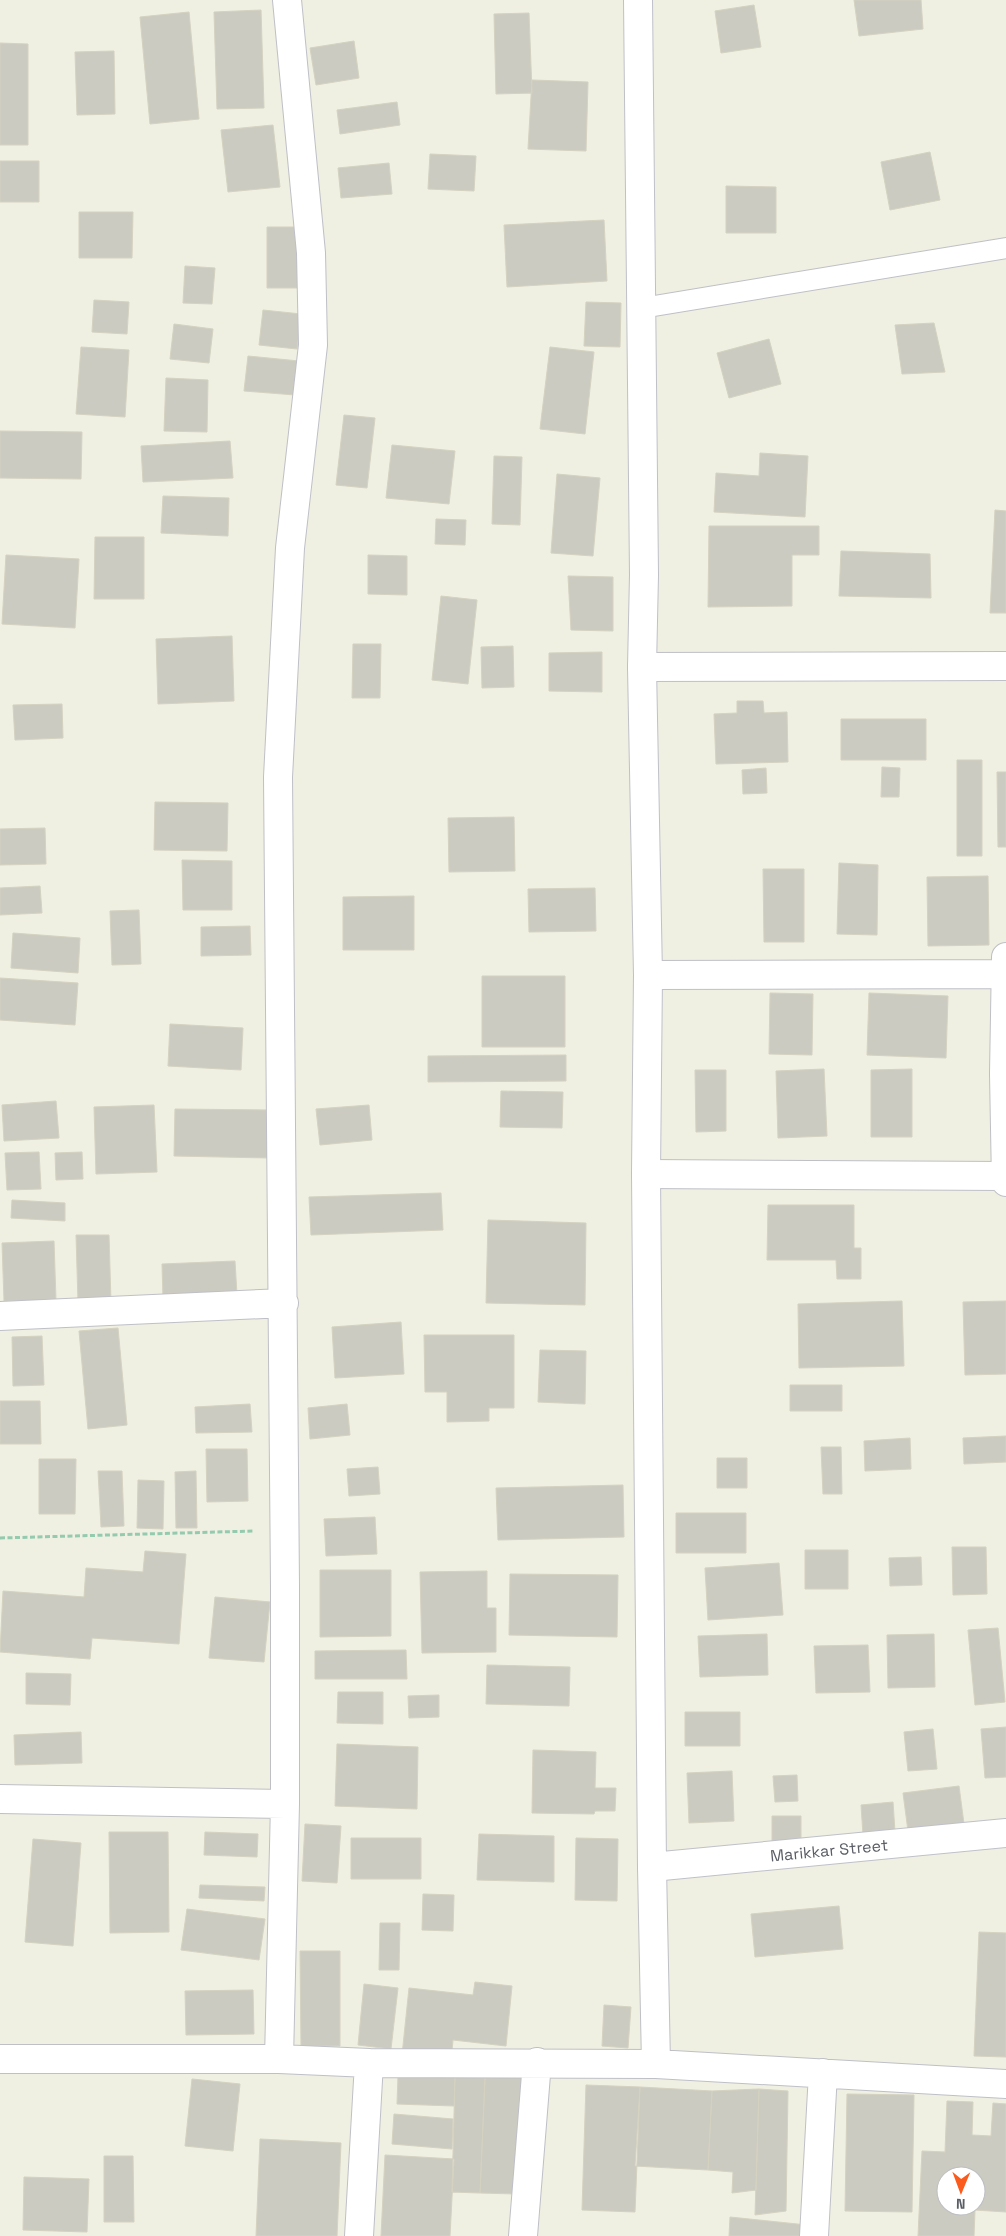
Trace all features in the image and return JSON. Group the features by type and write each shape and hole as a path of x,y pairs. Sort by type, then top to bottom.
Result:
{"street":[{"path":"279,2059 285,1804 285,1530 278,777 290,548 313,344 311,253 287,0"},
{"path":"638,0 644,575 642,667 648,975 646,1174 652,1867 656,2064"},
{"path":"642,667 1006,666"},
{"path":"1006,956 1006,1182"},
{"path":"648,975 1006,974"},
{"path":"646,1174 1005,1176"},
{"path":"0,1316 284,1303"},
{"path":"0,1799 285,1804"},
{"name":"Marikkar Street","path":"652,1867 1006,1833"},
{"path":"0,2059 279,2059 369,2063 538,2062 656,2064 1006,2084"},
{"path":"522,2236 538,2062"},
{"path":"359,2236 369,2063"},
{"path":"814,2236 823,2073"}],"lane":[{"path":"642,308 1006,248"}],"path":[{"path":"0,1538 285,1530"}],"building":[{"path":"854,0 921,0 923,29 859,36"},
{"path":"754,5 761,47 721,53 715,11"},
{"path":"261,10 264,108 217,109 214,12"},
{"path":"189,12 199,119 150,124 140,17"},
{"path":"529,13 532,93 496,94 494,14"},
{"path":"354,41 359,78 316,85 310,48"},
{"path":"0,43 28,44 28,145 0,145"},
{"path":"114,51 115,114 77,115 75,52"},
{"path":"532,80 588,82 586,151 528,149"},
{"path":"397,102 400,125 340,134 337,110"},
{"path":"273,125 280,187 228,192 221,130"},
{"path":"930,152 940,200 890,210 881,162"},
{"path":"430,154 476,156 474,191 428,189"},
{"path":"0,161 39,161 39,202 0,202"},
{"path":"389,163 392,194 341,198 338,168"},
{"path":"726,186 776,187 776,233 726,233"},
{"path":"79,212 133,212 132,258 79,258"},
{"path":"604,220 607,281 507,287 504,225"},
{"path":"267,227 306,227 306,288 267,288"},
{"path":"185,266 215,268 212,304 183,303"},
{"path":"94,300 129,302 127,334 92,332"},
{"path":"586,302 621,303 620,347 584,346"},
{"path":"263,310 301,314 297,349 259,345"},
{"path":"934,323 945,372 902,374 895,325"},
{"path":"174,324 213,329 209,363 170,359"},
{"path":"769,339 781,384 729,398 717,353"},
{"path":"81,347 129,350 125,417 76,414"},
{"path":"550,347 594,352 585,434 540,429"},
{"path":"248,356 299,361 295,395 244,391"},
{"path":"166,378 208,380 207,432 164,431"},
{"path":"344,415 375,418 367,488 336,485"},
{"path":"0,431 82,432 81,479 0,478"},
{"path":"230,441 233,478 143,482 141,446"},
{"path":"392,445 455,451 449,504 386,498"},
{"path":"760,453 808,456 805,517 714,512 716,473 759,476"},
{"path":"494,456 522,457 520,525 492,524"},
{"path":"557,474 600,478 593,556 551,553"},
{"path":"163,496 229,498 228,536 161,533"},
{"path":"995,510 1006,511 1006,613 990,613"},
{"path":"436,519 466,520 465,545 435,544"},
{"path":"709,526 819,526 819,555 792,555 792,606 708,607"},
{"path":"95,537 144,537 144,599 94,599"},
{"path":"841,551 930,554 931,598 839,596"},
{"path":"6,555 79,559 75,628 2,624"},
{"path":"368,555 407,556 407,595 368,594"},
{"path":"568,576 613,577 613,631 571,630"},
{"path":"441,596 477,600 468,684 432,680"},
{"path":"232,636 234,701 158,704 156,639"},
{"path":"353,644 381,644 380,698 352,698"},
{"path":"513,646 514,687 482,688 481,647"},
{"path":"602,652 602,692 549,691 549,653"},
{"path":"737,701 763,701 764,713 787,712 788,762 716,764 714,714 737,713"},
{"path":"62,704 63,738 15,740 13,705"},
{"path":"841,719 926,719 926,760 841,760"},
{"path":"957,760 982,760 982,856 957,856"},
{"path":"882,767 900,768 899,797 881,797"},
{"path":"766,768 767,793 743,794 742,770"},
{"path":"997,772 1006,772 1006,847 998,847"},
{"path":"155,802 228,803 227,851 154,850"},
{"path":"514,817 515,871 449,872 448,818"},
{"path":"45,828 46,864 0,865 0,829"},
{"path":"182,860 232,861 232,910 183,910"},
{"path":"839,863 878,865 877,935 837,934"},
{"path":"763,869 804,869 804,942 764,942"},
{"path":"988,876 989,945 928,946 927,877"},
{"path":"40,886 42,913 0,915 0,888"},
{"path":"595,888 596,931 529,932 528,889"},
{"path":"414,896 414,950 343,950 343,897"},
{"path":"139,910 141,964 112,965 110,911"},
{"path":"250,926 251,955 201,956 201,927"},
{"path":"13,933 80,938 78,973 11,968"},
{"path":"482,976 565,976 565,1047 482,1047"},
{"path":"0,978 78,983 75,1025 0,1020"},
{"path":"770,993 813,994 812,1055 769,1054"},
{"path":"869,993 948,996 946,1058 867,1055"},
{"path":"170,1024 243,1028 241,1070 168,1066"},
{"path":"566,1055 566,1081 428,1082 428,1056"},
{"path":"824,1069 827,1136 778,1138 776,1071"},
{"path":"912,1069 912,1137 871,1137 871,1070"},
{"path":"695,1070 726,1070 726,1131 696,1132"},
{"path":"501,1091 563,1092 562,1128 500,1127"},
{"path":"56,1101 59,1138 4,1141 2,1105"},
{"path":"154,1105 157,1172 96,1174 94,1107"},
{"path":"369,1105 372,1140 320,1145 316,1109"},
{"path":"175,1109 269,1110 268,1158 174,1156"},
{"path":"39,1152 41,1189 7,1190 5,1153"},
{"path":"82,1152 83,1179 56,1180 55,1153"},
{"path":"441,1193 443,1230 311,1235 309,1197"},
{"path":"12,1200 65,1203 65,1221 11,1218"},
{"path":"768,1205 854,1205 854,1248 861,1248 861,1279 837,1279 836,1260 767,1260"},
{"path":"488,1220 586,1223 585,1305 486,1303"},
{"path":"76,1235 109,1235 111,1302 78,1302"},
{"path":"54,1241 56,1300 4,1301 2,1243"},
{"path":"235,1261 237,1295 163,1299 162,1264"},
{"path":"902,1301 904,1366 799,1368 798,1304"},
{"path":"1006,1301 1006,1374 965,1375 963,1302"},
{"path":"401,1322 404,1374 335,1378 332,1327"},
{"path":"118,1328 127,1425 88,1429 79,1331"},
{"path":"424,1335 514,1335 514,1408 489,1408 489,1421 447,1422 447,1392 425,1392"},
{"path":"42,1336 44,1385 13,1386 12,1337"},
{"path":"540,1350 586,1351 585,1404 538,1402"},
{"path":"790,1385 842,1385 842,1411 790,1411"},
{"path":"0,1401 40,1401 41,1444 0,1444"},
{"path":"250,1404 252,1432 196,1433 195,1407"},
{"path":"347,1404 350,1435 310,1439 308,1408"},
{"path":"1006,1436 1006,1462 964,1464 963,1438"},
{"path":"910,1438 911,1469 865,1471 864,1441"},
{"path":"821,1447 841,1447 842,1494 823,1494"},
{"path":"206,1449 247,1449 248,1501 207,1502"},
{"path":"717,1458 747,1458 747,1488 717,1488"},
{"path":"39,1459 76,1459 75,1514 39,1514"},
{"path":"378,1467 380,1494 349,1496 347,1469"},
{"path":"98,1471 122,1471 124,1526 101,1527"},
{"path":"196,1471 197,1528 176,1528 175,1472"},
{"path":"138,1480 164,1481 163,1529 137,1528"},
{"path":"623,1485 624,1537 498,1540 496,1488"},
{"path":"676,1513 746,1513 746,1553 676,1553"},
{"path":"375,1517 377,1554 326,1556 324,1519"},
{"path":"952,1547 986,1547 987,1594 953,1595"},
{"path":"805,1550 848,1550 848,1589 805,1589"},
{"path":"145,1551 186,1554 179,1644 92,1638 90,1659 0,1652 3,1591 84,1597 86,1568 143,1572"},
{"path":"921,1557 922,1585 890,1586 889,1558"},
{"path":"779,1563 783,1615 708,1620 705,1568"},
{"path":"320,1570 391,1570 391,1636 320,1637"},
{"path":"487,1571 487,1608 496,1608 496,1652 422,1653 420,1572"},
{"path":"510,1574 618,1575 617,1637 509,1635"},
{"path":"215,1597 270,1602 264,1662 209,1658"},
{"path":"998,1628 1005,1702 975,1705 968,1630"},
{"path":"767,1634 768,1675 700,1677 698,1636"},
{"path":"934,1634 935,1687 888,1688 887,1635"},
{"path":"868,1645 870,1692 816,1693 814,1646"},
{"path":"406,1650 407,1679 315,1679 315,1651"},
{"path":"487,1665 570,1667 569,1706 486,1704"},
{"path":"26,1673 71,1674 70,1705 26,1704"},
{"path":"338,1692 383,1692 383,1724 337,1723"},
{"path":"439,1695 439,1717 409,1718 408,1696"},
{"path":"685,1712 740,1712 740,1746 685,1746"},
{"path":"1006,1727 1006,1777 985,1778 981,1729"},
{"path":"933,1729 937,1769 908,1771 904,1732"},
{"path":"81,1732 82,1763 15,1765 14,1735"},
{"path":"337,1744 418,1747 417,1809 335,1806"},
{"path":"533,1750 596,1752 595,1788 616,1788 615,1811 595,1811 594,1814 532,1813"},
{"path":"732,1771 734,1821 689,1823 687,1773"},
{"path":"797,1775 798,1801 775,1802 773,1776"},
{"path":"959,1786 964,1824 908,1831 903,1793"},
{"path":"893,1802 895,1832 863,1835 861,1805"},
{"path":"772,1816 801,1816 801,1840 772,1841"},
{"path":"305,1824 341,1826 337,1883 302,1881"},
{"path":"109,1832 168,1832 169,1932 110,1933"},
{"path":"205,1832 258,1834 257,1857 204,1855"},
{"path":"479,1834 554,1836 554,1882 477,1880"},
{"path":"351,1838 421,1838 421,1879 351,1879"},
{"path":"576,1838 618,1839 617,1901 575,1900"},
{"path":"33,1839 81,1843 73,1946 25,1942"},
{"path":"200,1885 265,1887 264,1901 199,1898"},
{"path":"423,1894 454,1895 453,1931 422,1930"},
{"path":"839,1906 843,1949 755,1957 751,1914"},
{"path":"187,1909 265,1919 259,1960 181,1950"},
{"path":"380,1923 400,1923 399,1970 379,1970"},
{"path":"979,1932 1006,1933 1006,2057 974,2056"},
{"path":"300,1951 340,1951 340,2046 301,2046"},
{"path":"475,1982 512,1986 506,2046 453,2040 451,2061 402,2055 409,1988 473,1995"},
{"path":"364,1984 398,1988 391,2049 358,2045"},
{"path":"253,1990 254,2034 186,2035 185,1991"},
{"path":"604,2005 631,2007 628,2048 602,2046"},
{"path":"398,2076 455,2077 454,2106 397,2104"},
{"path":"525,2076 516,2194 480,2193 485,2078"},
{"path":"455,2077 485,2078 480,2193 452,2192"},
{"path":"192,2079 240,2084 233,2151 185,2146"},
{"path":"586,2085 640,2087 635,2212 582,2210"},
{"path":"640,2087 712,2091 708,2170 635,2166"},
{"path":"759,2089 756,2190 732,2193 733,2172 708,2170 712,2091"},
{"path":"759,2089 788,2091 786,2211 755,2215"},
{"path":"847,2094 914,2095 912,2212 845,2211"},
{"path":"947,2101 973,2102 972,2135 991,2136 993,2103 1006,2104 1006,2212 986,2211 986,2166 936,2166 936,2216 975,2216 974,2236 918,2236 922,2151 945,2152"},
{"path":"394,2114 453,2119 452,2149 392,2144"},
{"path":"260,2139 341,2143 337,2236 256,2236"},
{"path":"385,2155 454,2159 450,2236 381,2236"},
{"path":"104,2156 133,2156 134,2222 104,2222"},
{"path":"24,2177 89,2179 87,2232 23,2230"},
{"path":"730,2217 807,2225 806,2236 729,2236"}]}
